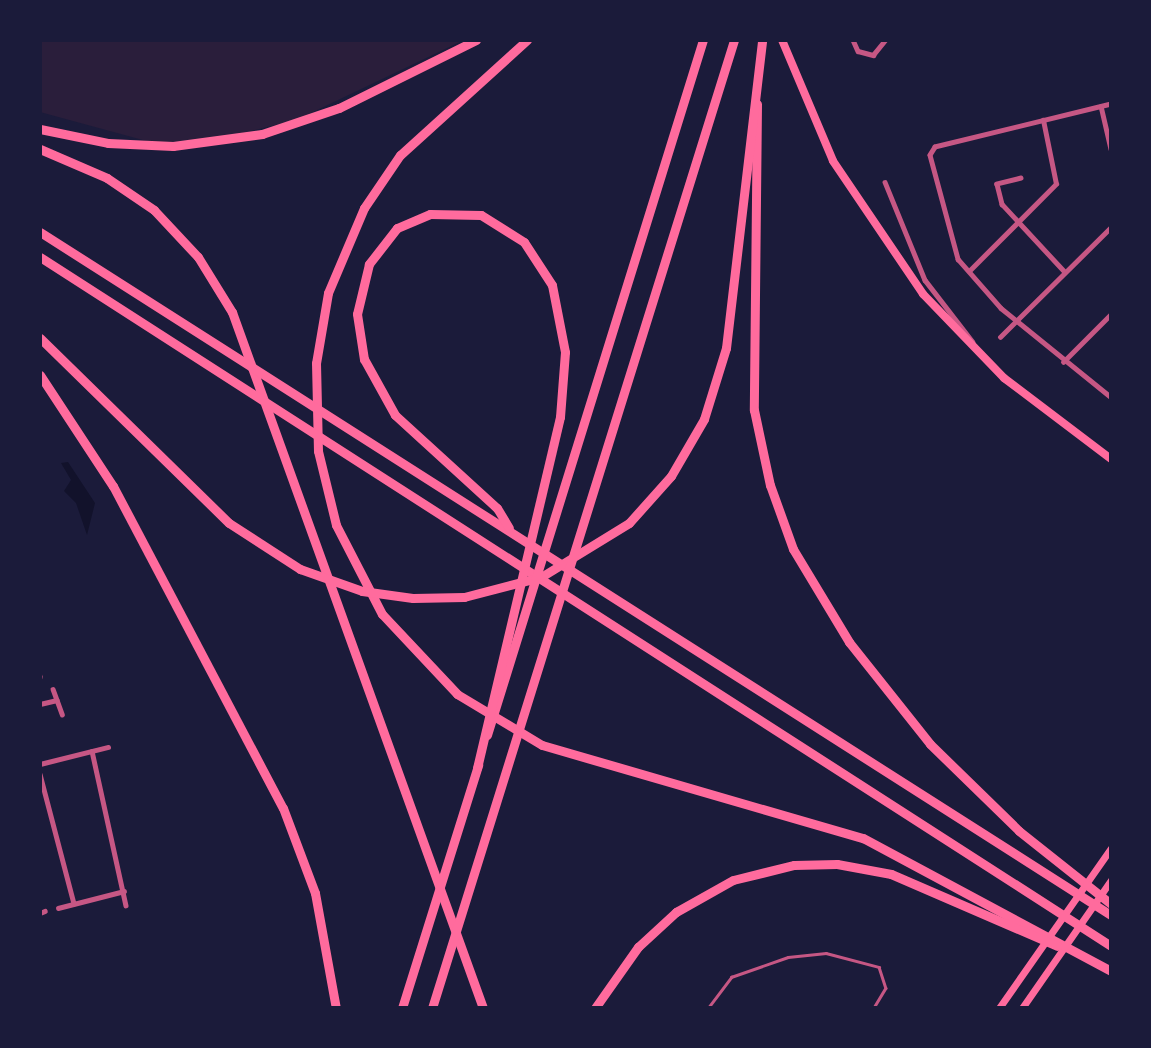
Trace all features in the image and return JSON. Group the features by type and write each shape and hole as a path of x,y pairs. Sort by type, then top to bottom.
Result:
{"highway":[{"path":"40,129 135,145 242,138 339,108 476,40"},
{"path":"527,40 439,114 384,177 344,248 316,363 323,477 336,525 369,593 415,655 457,694 542,745 863,838 1111,971"},
{"path":"402,1008 703,40"},
{"path":"432,1008 734,40"},
{"path":"40,338 250,540 299,569 362,591 464,597 564,567 646,506 687,452 717,386 762,40"},
{"path":"756,77 753,388 770,485 793,549 849,642 930,744 1019,831 1111,904"},
{"path":"40,149 107,178 154,210 198,257 232,312 483,1008"},
{"path":"477,768 559,417 564,338 552,285 524,242 481,215 430,214 397,229 369,264 357,314 364,359 395,415 497,508 509,530"},
{"path":"40,232 1111,915"},
{"path":"40,257 1111,946"},
{"path":"40,375 113,486 283,808 320,912 336,1008"},
{"path":"596,1008 638,947 676,912 733,880 794,865 837,864 891,874 1085,957"}],"main road":[{"path":"782,40 793,71 860,207 973,349 1032,402 1111,459"},
{"path":"999,1008 1111,848"},
{"path":"1022,1008 1111,880"}],"street":[{"path":"853,40 858,51 873,55 885,40"},
{"path":"1111,104 932,150 949,238 969,271 1001,308 1018,317 1063,362 1111,397"},
{"path":"1101,106 1111,149"},
{"path":"969,271 1056,184 1043,120"},
{"path":"1021,178 1000,183 1002,204 1064,271"},
{"path":"885,182 925,281 970,334 973,349"},
{"path":"1000,337 1111,227"},
{"path":"1105,232 1111,239"},
{"path":"1063,362 1111,314"},
{"path":"53,688 62,714"},
{"path":"40,704 57,700"},
{"path":"40,764 108,747"},
{"path":"92,751 126,905"},
{"path":"40,774 74,904"},
{"path":"58,908 124,891"}],"lane":[{"path":"708,1008 731,977 788,957 825,953 879,967 886,988 874,1008"}],"shaded area":[{"path":"40,40 464,40 296,120 176,149 40,112"},
{"path":"68,462 95,503 87,535 76,503 64,491 71,480 61,463"}]}
